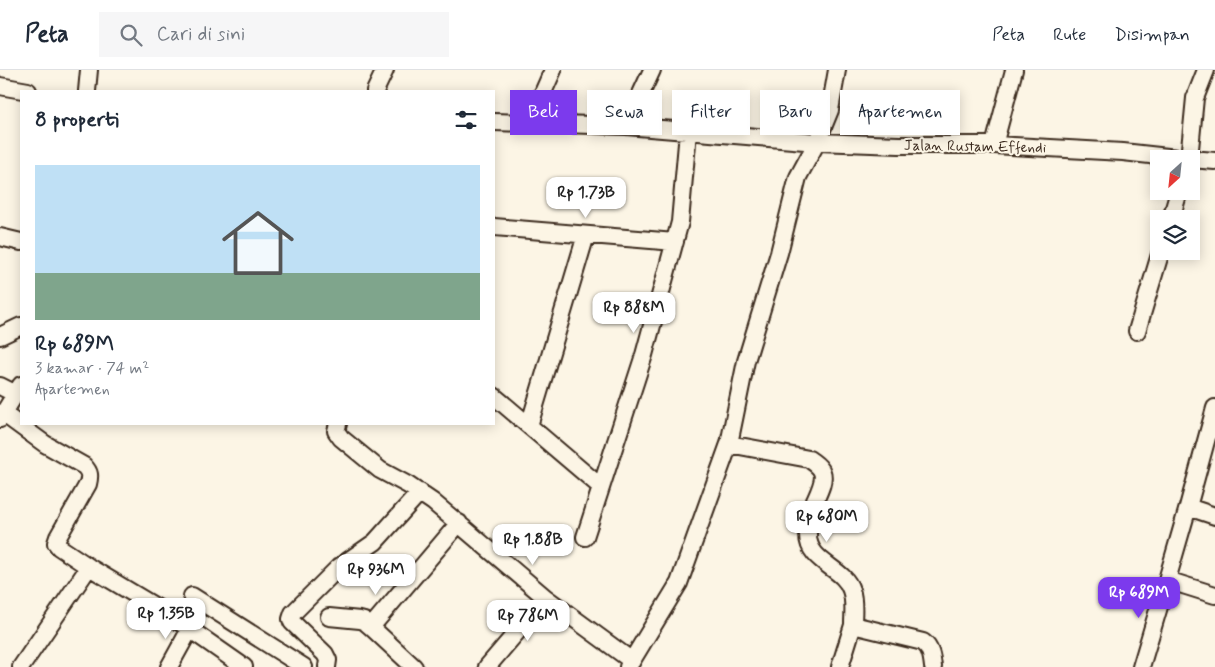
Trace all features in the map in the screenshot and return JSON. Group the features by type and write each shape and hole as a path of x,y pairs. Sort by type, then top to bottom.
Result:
{"street":[{"path":"87,90 89,70"},
{"path":"376,90 385,70"},
{"path":"545,90 554,70"},
{"path":"643,90 652,70"},
{"path":"338,425 336,431 341,438 380,470 420,492 546,598 630,664 679,583 729,444 746,362 779,253 798,177 817,142 830,110 837,70"},
{"path":"994,145 1014,70"},
{"path":"1190,150 1195,98 1206,70"},
{"path":"0,86 22,90"},
{"name":"Jalan Rustam Effendi","path":"495,122 510,122"},
{"path":"585,537 644,355 675,242 680,222 688,135"},
{"name":"Jalan Rustam Effendi","path":"727,135 817,142 899,145 994,145 1150,155"},
{"name":"Jalan Rustam Effendi","path":"1200,160 1215,161"},
{"path":"495,229 675,242"},
{"path":"529,426 586,235"},
{"path":"0,237 20,242"},
{"path":"1137,331 1158,260"},
{"path":"0,336 20,326"},
{"path":"0,386 19,390 2,417 88,470 90,476 88,484 58,536 56,543 59,548 190,629 244,667"},
{"path":"495,397 601,487"},
{"path":"1141,667 1212,426 1215,408"},
{"path":"729,444 808,459 818,465 822,472 823,480 811,510 808,536 812,549 818,557 825,565 844,578 851,589 853,624 840,667"},
{"path":"327,667 328,660 325,654 292,622 292,613 339,566 375,542 420,492"},
{"path":"1188,508 1215,516"},
{"path":"371,626 459,523"},
{"path":"21,667 89,568"},
{"path":"1167,580 1215,595"},
{"path":"192,596 304,667"},
{"path":"487,667 546,598"},
{"path":"329,616 364,621 414,667"},
{"path":"853,624 923,642 928,645 932,667"},
{"path":"170,667 190,629"}]}
